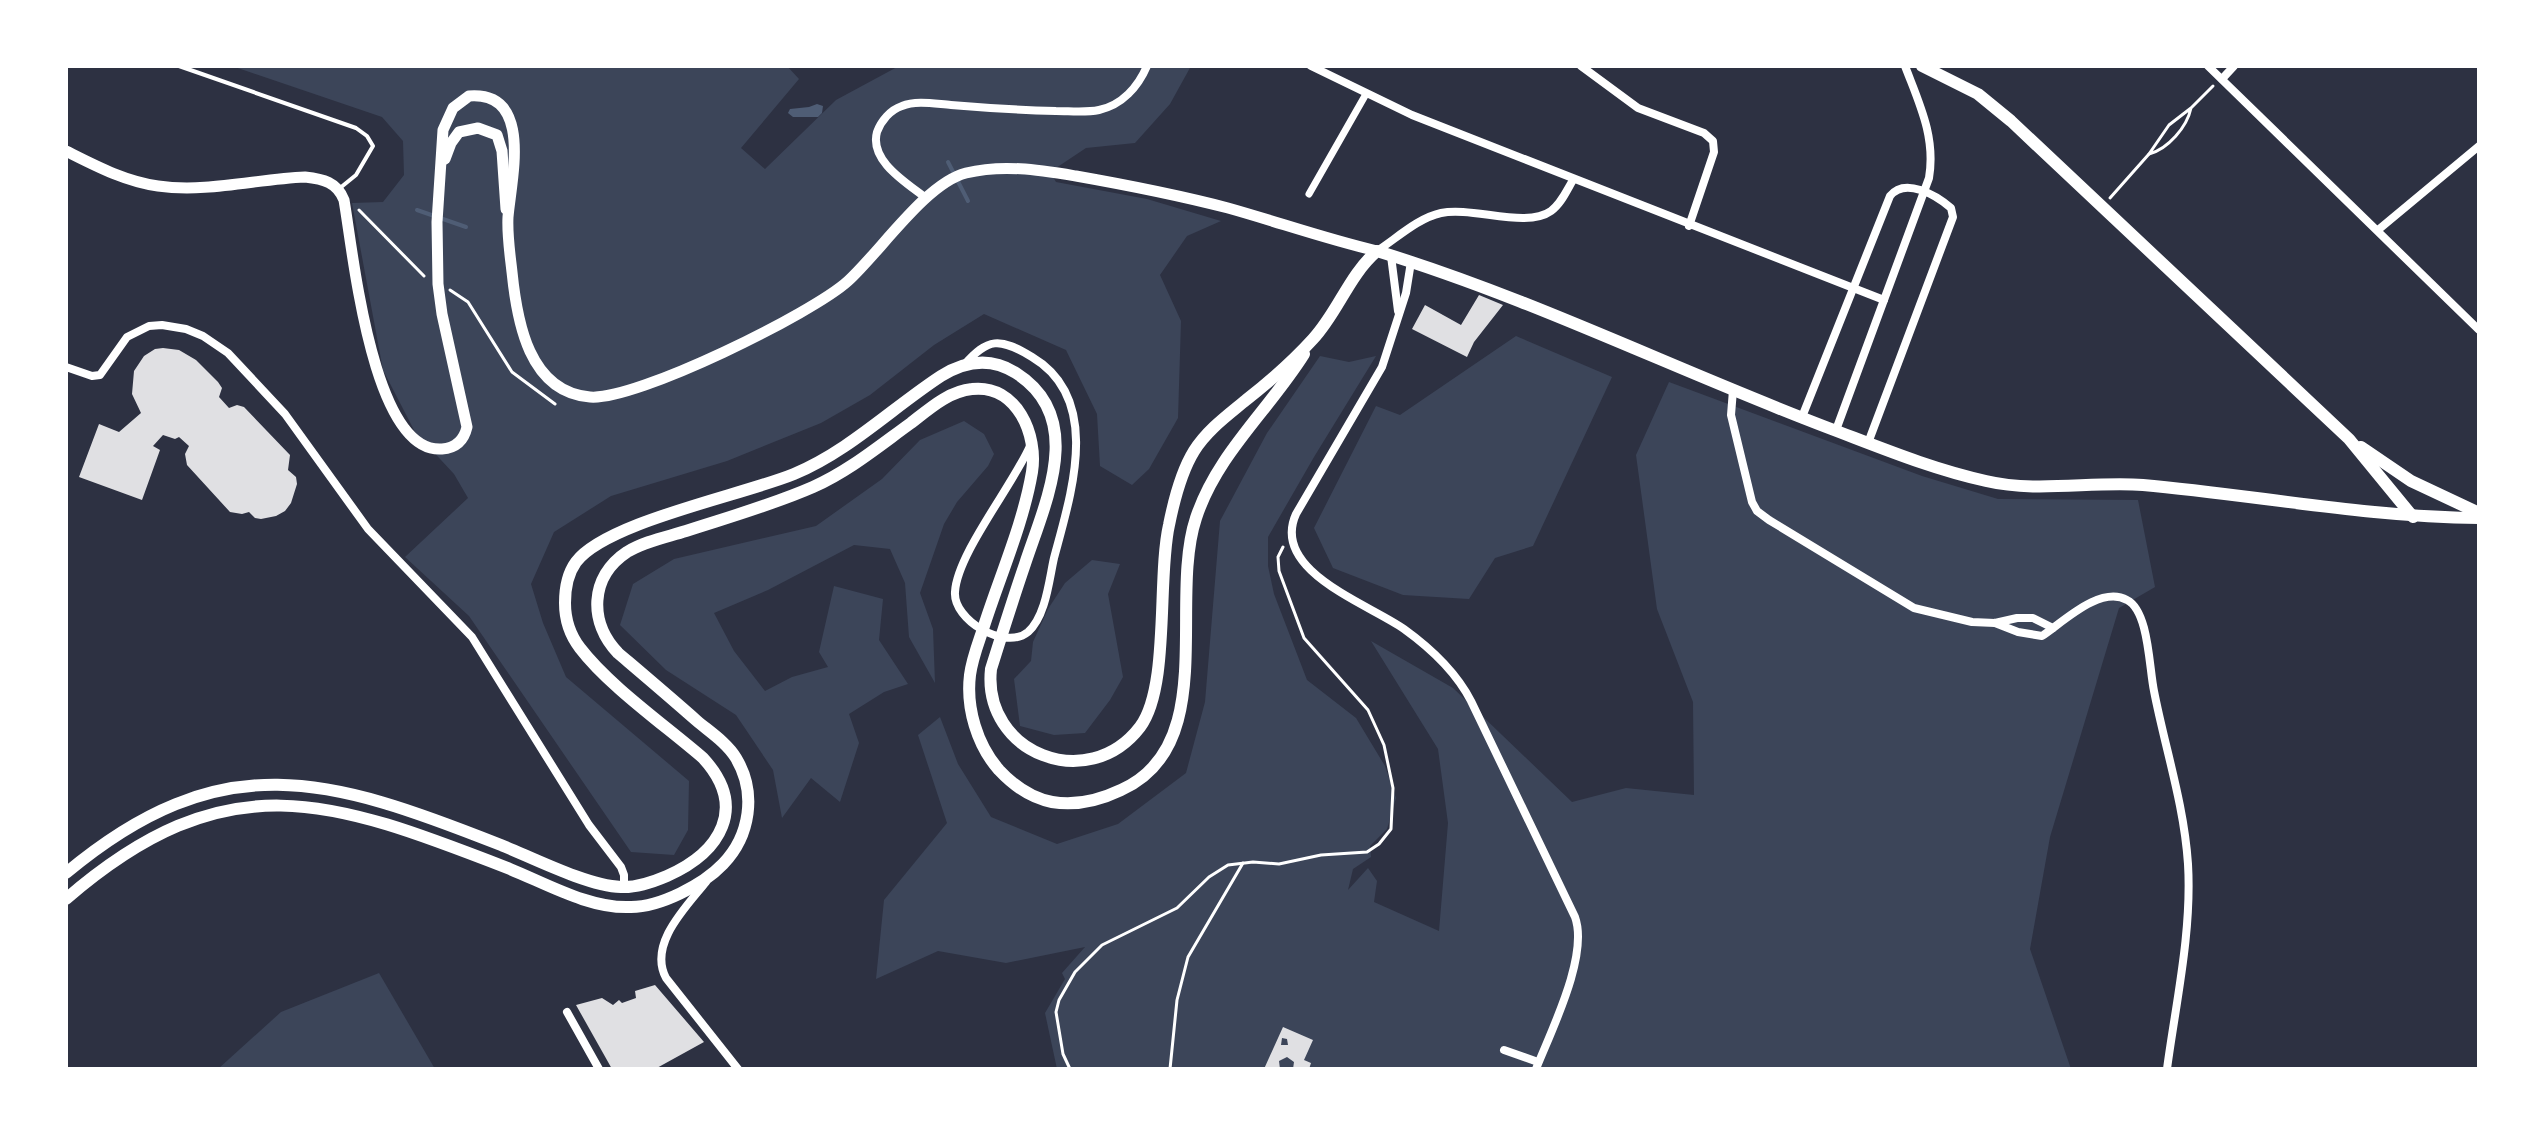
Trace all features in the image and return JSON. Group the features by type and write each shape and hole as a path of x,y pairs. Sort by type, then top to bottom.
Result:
{"main road":[{"path":"1922,66 1972,90 1994,105 2349,439 2413,517"},
{"path":"66,873 136,823 184,801 245,785 316,788 374,798 593,881 624,887 641,885 674,873 706,853 716,840 724,813 723,789 716,773 703,758 591,661 572,635 565,608 570,573 575,563 627,529 773,483 810,467 852,441 935,380 964,365 994,363 1015,373 1040,393 1053,419 1056,447 1052,482 991,669 990,695 1002,720 1020,743 1044,757 1071,762 1087,760 1114,749 1136,731 1147,715 1153,696 1165,544 1180,485 1191,458 1214,427 1311,341 1331,317 1354,278 1377,251 1498,292 1868,443 1942,469 1996,483 2125,484 2215,491 2413,517 2479,516"},
{"path":"66,899 134,848 194,820 243,806 299,807 365,817 600,903 630,907 682,892 713,874 740,841 748,812 746,786 733,754 611,646 598,621 596,606 598,593 612,566 637,547 814,487 854,465 934,405 962,391 983,389 1003,398 1026,421 1033,462 1029,484 972,667 970,705 978,736 997,767 1025,791 1052,802 1089,800 1121,790 1154,769 1168,750 1178,721 1184,675 1188,552 1196,516 1225,460 1290,376 1311,341"},
{"path":"2349,439 2411,481 2479,516"}],"street":[{"path":"926,198 899,178 878,153 877,133 884,120 896,109 917,103 1024,110 1098,110 1118,103 1127,95 1139,82 1147,66"},
{"path":"1311,66 1366,94 1573,180 1884,300"},
{"path":"1581,66 1638,108 1704,133 1713,141 1714,152 1689,226"},
{"path":"1836,430 1925,193 1931,163 1930,138 1905,66"},
{"path":"2208,66 2479,330"},
{"path":"2222,79 2234,66"},
{"path":"1309,194 1366,94"},
{"path":"66,151 111,173 156,186 208,186 305,177 324,180 338,189 344,200 373,355 391,407 406,432 418,444 433,449 448,449 461,441 467,427 449,355 438,284 437,222 443,130 456,103 473,95 496,102 508,118 513,134 514,171 508,217"},
{"path":"442,169 451,143 459,132 473,128 494,133 501,142 502,187 508,217 513,288 528,349 538,366 559,387 577,395 598,397 656,381 729,349 830,297 866,264 926,198 961,174 1021,168 1155,190 1377,251 1443,213 1526,217 1546,214 1556,206 1573,180"},
{"path":"2378,230 2479,146"},
{"path":"1802,417 1893,192 1902,187 1925,193 1951,208 1953,217 1868,443"},
{"path":"1391,256 1398,314"},
{"path":"1411,262 1385,362 1296,514 1291,538 1316,575 1406,630 1462,685 1575,917 1580,944 1577,960 1537,1066 1504,1050"},
{"path":"66,367 92,376 104,371 121,344 134,332 149,326 169,325 195,332 228,353 272,398 368,529 472,637 589,825 621,867 624,887"},
{"path":"964,365 988,343 1002,344 1028,354 1059,380 1075,422 1074,475 1042,606 1029,631 1008,637 984,631 973,624 960,611 955,591 965,560 1015,477 1032,442"},
{"path":"1733,390 1731,415 1752,502 1757,511 1914,608 1948,618 1995,623 2031,636 2042,636 2094,602 2112,597 2131,602 2142,620 2154,691 2181,811 2188,863 2188,907 2167,1069"},
{"path":"1995,623 2033,618 2053,628"},
{"path":"713,874 669,932 661,964 666,978 738,1069"},
{"path":"567,1012 599,1069"}],"lane":[{"path":"179,66 356,128 367,136 373,146 356,175 338,189"}],"path":[{"path":"2102,207 2149,154 2169,125 2213,86"},
{"path":"2149,154 2178,134 2191,108"},
{"path":"357,208 427,279"},
{"path":"447,288 468,302 512,372 555,404"},
{"path":"1070,1069 1063,1054 1056,1012 1059,1000 1075,972 1102,945 1177,908 1209,877 1228,865 1279,864 1321,855 1367,852 1379,844 1391,829 1393,788 1384,745 1368,710 1304,638 1283,585 1278,557 1291,538"},
{"path":"1170,1069 1177,1000 1188,957 1243,863"}],"shaded area":[{"path":"232,66 787,66 799,79 741,148 765,169 836,100 899,66 1191,66 1170,104 1135,143 1086,148 1050,172 1056,182 1147,199 1221,221 1187,236 1160,275 1181,321 1178,418 1149,469 1132,485 1100,466 1097,414 1066,350 984,314 934,345 870,395 821,423 727,461 611,496 554,532 531,584 543,623 566,677 689,781 688,830 674,855 631,852 469,616 405,557 468,498 454,474 415,432 383,370 352,203 383,202 404,175 403,141 382,117"},
{"path":"817,104 823,106 818,117 793,117 788,113 790,109"},
{"path":"1516,336 1612,377 1533,546 1495,558 1469,599 1403,595 1333,568 1314,528 1376,406 1400,415"},
{"path":"1320,356 1349,362 1376,356 1268,537 1268,566 1274,594 1307,680 1356,718 1385,766 1396,798 1387,829 1370,846 1371,857 1353,869 1348,890 1368,868 1377,881 1374,902 1439,931 1448,823 1438,749 1371,641 1453,688 1572,802 1626,788 1694,795 1693,702 1657,609 1636,455 1669,382 1922,476 1998,499 2138,500 2155,587 2119,608 2050,837 2030,949 2071,1069 1057,1069 1045,1013 1065,979 1062,973 1085,947 1006,963 938,951 876,979 884,900 947,823 918,735 940,717 958,764 991,817 1057,844 1118,824 1186,773 1205,702 1220,521 1267,433"},
{"path":"964,421 984,434 994,454 944,524 920,593 933,629 935,683 909,637 905,583 890,549 854,545 768,590 714,613 734,651 765,691 792,677 828,667 819,652 834,586 883,599 879,640 908,684 884,692 849,714 859,743 840,802 811,778 782,818 773,770 736,715 666,670 620,625 633,584 674,559 816,526 882,479 920,440"},
{"path":"1092,560 1120,564 1108,594 1123,677 1085,733 1054,735 1020,726 1014,679 1031,661 1033,642 1048,609 1065,583"},
{"path":"379,973 435,1069 218,1069 281,1012"}],"building":[{"path":"1479,295 1503,305 1474,342 1467,357 1412,329 1425,305 1461,325"},
{"path":"163,348 179,350 196,360 218,382 222,388 219,397 229,408 237,405 244,407 290,455 288,470 296,477 297,484 285,511 261,519 249,512 230,512 187,465 185,454 189,446 179,437 175,439 163,435 153,446 160,450 142,500 79,477 99,424 119,432 141,413 132,394 134,371 144,356"},
{"path":"655,985 704,1042 655,1069 612,1069 576,1005 602,998 613,1005 619,1000 622,1003 636,998 635,991"},
{"path":"1283,1027 1313,1040 1304,1060 1311,1063 1309,1069 1293,1069 1294,1062 1287,1057 1279,1061 1280,1069 1264,1069"}],"waterway":[{"path":"948,162 968,201"},
{"path":"417,210 466,227"}]}
